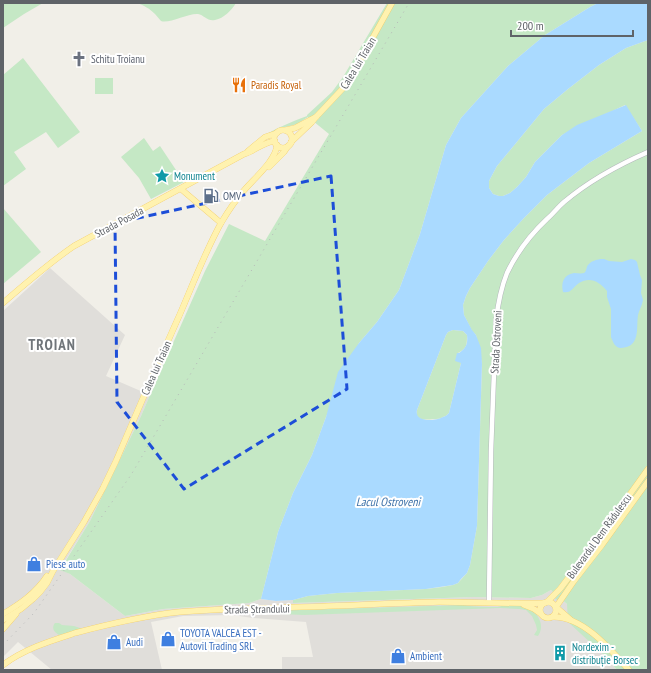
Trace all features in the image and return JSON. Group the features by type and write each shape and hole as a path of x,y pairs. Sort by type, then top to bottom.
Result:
{"main road":[{"name":"Calea lui Traian","path":"3,620 21,609 40,592 84,522 103,488 208,249 221,223 242,192 284,152 347,84 392,3"},
{"name":"Calea lui Traian","path":"286,130 295,128 316,117"},
{"path":"286,130 292,136 290,144 282,148 276,143 275,137 276,133 286,130"},
{"name":"Strada Posada","path":"3,303 61,255 244,154 265,138 276,133"},
{"name":"Strada Posada","path":"244,154 249,153 267,142 276,143"},
{"name":"Calea lui Traian","path":"264,170 277,150 276,143"},
{"path":"181,189 221,223"},
{"name":"Bulevardul Dem Rădulescu","path":"546,603 555,595 600,536 648,469"},
{"name":"Bulevardul Dem Rădulescu","path":"556,607 648,481"},
{"name":"Calea lui Traian","path":"3,614 31,595 53,571"},
{"path":"534,603 548,599 555,595"},
{"path":"562,598 561,607 565,615"},
{"name":"Strada Ștrandului","path":"3,665 14,657 29,650 66,636 114,623 167,614 225,609 489,602 553,603 571,620 602,642 629,670"},
{"name":"Strada Ștrandului","path":"520,603 534,609 545,618 557,617 571,620"},
{"path":"541,614 541,607 546,603"},
{"path":"553,617 556,613 556,607"},
{"path":"3,629 21,609"},
{"path":"3,611 10,610"}],"street":[{"name":"Strada Ostroveni","path":"489,602 491,458 496,320 503,284 510,267 522,246 563,203 590,183 648,152"}],"highlighted area":[{"path":"331,176 347,389 184,489 117,402 115,223"}],"shaded area":[{"path":"50,268 125,335 106,376 150,395 90,521 60,569 70,574 125,616 163,609 249,603 261,599 276,601 293,600 293,603 474,597 531,598 542,595 551,590 567,604 617,670 282,670 282,657 313,657 306,622 232,615 183,616 151,622 162,670 52,670 18,642 3,657 3,311"}],"green space":[{"path":"3,3 43,3 3,28"},
{"path":"136,3 236,3 227,14 215,20 210,20 198,14 194,14 164,22 161,21 149,9"},
{"path":"387,3 598,3 545,35 508,66 461,118 446,145 420,234 399,290 377,322 359,343 326,417 312,455 293,493 278,532 261,599 249,603 163,609 125,616 70,574 60,570 90,521 141,416 205,271 229,224 265,241 329,134 308,117 297,124 280,128 262,137 284,125 307,116 332,92 343,77"},
{"path":"648,40 648,670 617,670 605,656 568,622 567,604 560,598 558,600 555,599 557,596 551,590 542,595 531,598 474,597 293,603 293,600 308,596 442,587 458,583 467,573 470,565 477,526 482,364 476,335 472,331 464,315 463,305 466,296 488,261 504,240 547,195 589,163 642,131 625,105 562,135 535,162 526,177 510,193 503,196 493,194 489,188 489,181 497,166 544,109 599,65 626,48"},
{"path":"23,58 80,132 58,148 46,132 14,152 26,169 3,186 3,75"},
{"path":"95,78 113,78 113,94 95,94"},
{"path":"144,138 153,151 160,146 184,182 151,199 139,178 121,157"},
{"path":"3,208 41,252 3,284"},
{"path":"453,330 463,331 467,335 467,341 465,348 458,353 461,363 449,413 440,419 421,419 417,416 417,410 446,335 448,332"},
{"path":"463,605 476,607 511,605 526,607 538,616 541,625 540,633 538,636 534,635 537,630 532,616 526,610 519,609 500,608 304,615 254,612 266,611"},
{"path":"55,623 83,629 59,635 53,627"}],"water":[{"name":"Lacul Ostroveni","path":"598,3 648,3 648,40 626,48 599,65 544,109 497,166 489,181 489,188 493,194 499,196 510,193 526,177 535,162 562,135 577,125 626,105 642,131 589,163 547,195 504,240 488,261 466,296 463,305 464,315 476,335 481,348 482,364 477,526 470,565 467,573 458,583 453,585 426,589 337,593 308,596 293,600 276,601 261,599 278,532 293,493 312,455 326,417 338,372 359,343 377,322 399,290 420,234 446,145 461,118 508,66 545,35","holes":["453,330 463,331 467,335 467,343 466,346 459,353 457,353 455,361 461,363 449,413 436,419 422,419 417,414 417,410 446,335 448,332"]},
{"path":"600,259 622,262 631,259 637,262 642,280 641,293 643,300 638,315 635,341 627,347 619,348 616,346 611,337 611,309 607,297 607,291 601,285 594,281 587,280 579,283 568,292 563,292 562,286 567,276 574,273 584,273 589,264"}],"railway":[{"path":"3,645 34,613 131,475 409,3"}],"place":[{"name":"Schitu Troianu","path":"79,59"},
{"name":"Paradis Royal","path":"239,85"},
{"name":"Monument","path":"162,176"},
{"name":"OMV","path":"211,196"},
{"name":"Piese auto","path":"34,564"},
{"name":"TOYOTA VALCEA EST - Autovil Trading SRL","path":"168,639"},
{"name":"Audi","path":"114,642"},
{"name":"Nordexim - distribuție Borsec","path":"560,653"},
{"name":"Ambient","path":"398,656"}],"district":[{"name":"TROIAN","path":"52,345"}]}
